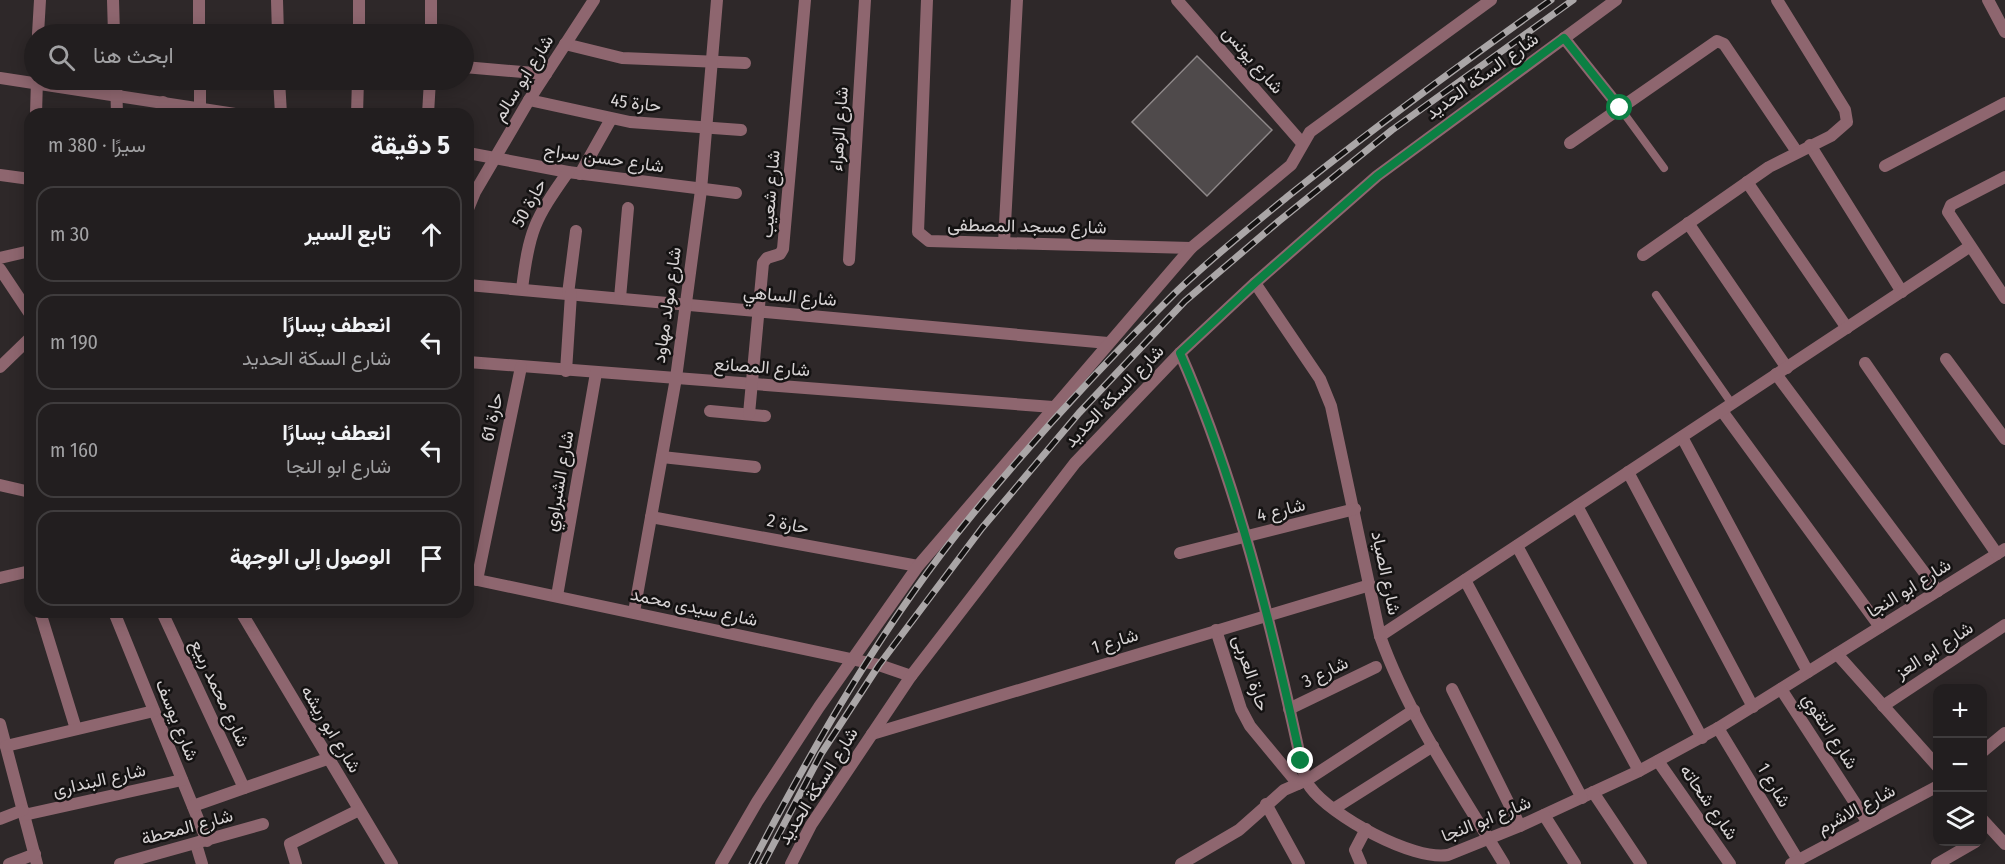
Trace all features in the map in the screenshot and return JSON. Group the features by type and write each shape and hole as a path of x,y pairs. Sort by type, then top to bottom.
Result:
{"street":[{"path":"39,24 40,0"},
{"path":"113,0 114,24"},
{"path":"199,0 199,24"},
{"path":"277,0 278,24"},
{"path":"358,24 359,0"},
{"path":"431,0 431,24"},
{"name":"شارع ابو سالم","path":"474,198 529,100 594,0"},
{"name":"شارع مولد مهاود","path":"634,612 676,378 701,190 717,0"},
{"name":"شارع شعيب","path":"749,414 763,263 766,258 780,254 783,249 806,0"},
{"name":"شارع الزهراء","path":"849,260 865,0"},
{"name":"شارع مسجد المصطفى","path":"927,0 918,232 929,241 1191,248"},
{"path":"1004,243 1017,0"},
{"name":"شارع يونس","path":"1177,0 1302,143"},
{"name":"شارع السكة الحديد","path":"721,864 756,802 918,567 1191,248 1292,165 1310,132 1491,0"},
{"name":"شارع السكة الحديد","path":"790,864 811,825 911,676 1075,464 1180,353 1255,283 1377,176 1616,0"},
{"path":"1643,255 1747,183 1797,152 1831,136 1844,126 1847,114 1777,0"},
{"path":"1988,0 2005,32"},
{"path":"1564,38 1620,108"},
{"path":"1570,143 1717,41 1724,44 1797,152"},
{"path":"566,44 622,58 745,63"},
{"path":"474,68 546,74"},
{"path":"0,78 24,80"},
{"path":"36,108 37,90"},
{"path":"92,90 116,94 163,108"},
{"path":"116,90 117,108"},
{"path":"200,90 200,108"},
{"path":"280,90 281,108"},
{"path":"357,108 358,90"},
{"path":"428,108 429,90"},
{"name":"حارة 45","path":"529,100 611,119 741,130"},
{"path":"1885,166 2005,103"},
{"name":"حارة 50","path":"522,289 527,245 533,227 611,119"},
{"path":"1810,146 1902,292"},
{"name":"شارع حسن سراج","path":"474,154 574,173 736,193"},
{"path":"0,175 24,178"},
{"path":"2005,177 1949,208 1949,216 2005,298"},
{"path":"1747,183 1847,328"},
{"path":"620,298 628,208"},
{"path":"1688,224 1782,371 1938,591"},
{"path":"566,370 576,231"},
{"path":"1380,636 1969,247"},
{"path":"0,258 24,252"},
{"path":"0,269 24,305"},
{"name":"شارع الصياد","path":"1255,283 1320,379 1331,406 1355,509 1380,636 1433,746 1504,864"},
{"name":"شارع الساهي","path":"474,285 1108,343"},
{"path":"0,367 24,344"},
{"name":"شارع ابو النجا","path":"1180,353 1213,433 1245,537 1289,709 1302,782 1366,830 1420,854 1441,860 1639,771 1702,738 2001,551"},
{"path":"1946,359 2005,439"},
{"name":"شارع المصانع","path":"474,363 1053,407"},
{"path":"1865,363 2001,551"},
{"name":"حارة 61","path":"474,570 521,367"},
{"name":"شارع الشبراوي","path":"557,596 596,373"},
{"path":"1727,407 1880,627"},
{"path":"710,411 765,416"},
{"path":"1682,437 1808,672"},
{"path":"662,457 755,467"},
{"path":"1628,472 1753,707"},
{"path":"0,485 24,491"},
{"path":"1577,506 1702,738"},
{"name":"شارع 4","path":"1180,553 1355,509"},
{"name":"حارة 2","path":"651,517 918,567"},
{"path":"1517,546 1639,771"},
{"path":"0,578 24,576"},
{"name":"شارع سيدى محمد","path":"474,579 853,660 911,676"},
{"path":"1465,580 1587,795 1641,864"},
{"name":"شارع 1","path":"872,734 1370,585"},
{"path":"42,618 76,729"},
{"name":"شارع يوسف","path":"116,618 193,806 202,842 202,864"},
{"name":"شارع محمد ربيع","path":"165,618 244,788"},
{"name":"شارع ابو ريشه","path":"245,618 392,864"},
{"name":"شارع ابو العز","path":"1883,706 2005,625"},
{"name":"حارة العربى","path":"1216,630 1241,709 1250,726 1302,782"},
{"path":"1837,654 1933,761"},
{"name":"شارع 3","path":"1289,709 1376,667"},
{"path":"1452,689 1520,826"},
{"name":"شارع التقوي","path":"1781,689 1868,823"},
{"path":"1181,864 1239,830 1266,804 1414,710"},
{"path":"6,746 154,711"},
{"path":"0,724 36,859 9,864"},
{"name":"شارع 1","path":"1718,728 1795,862"},
{"path":"1987,749 2005,733"},
{"path":"1335,808 1433,746"},
{"path":"193,806 327,759"},
{"name":"شارع شحاته","path":"1658,761 1730,864"},
{"name":"شارع البندارى","path":"0,819 182,780"},
{"name":"شارع الاشرم","path":"1795,862 1933,789"},
{"path":"1266,804 1299,864"},
{"path":"296,864 290,844 359,810"},
{"path":"1544,815 1575,864"},
{"name":"شارع المحطة","path":"120,864 263,824"},
{"path":"1360,864 1355,850 1366,830"},
{"path":"1988,834 2005,844"},
{"path":"1936,864 1968,846"}],"lane":[{"path":"1620,108 1664,168"},
{"path":"1656,295 1727,407"}],"building":[{"path":"1197,56 1272,130 1207,196 1132,122"}],"railway":[{"path":"752,864 826,728 910,597 972,515 1070,402 1174,294 1229,244 1385,121 1551,0"},
{"path":"763,864 821,754 879,665 982,528 1079,413 1185,301 1279,221 1392,130 1573,0"}],"route":[{"path":"1301,761 1245,537 1213,433 1180,353 1255,283 1377,176 1564,38 1620,108"}]}
